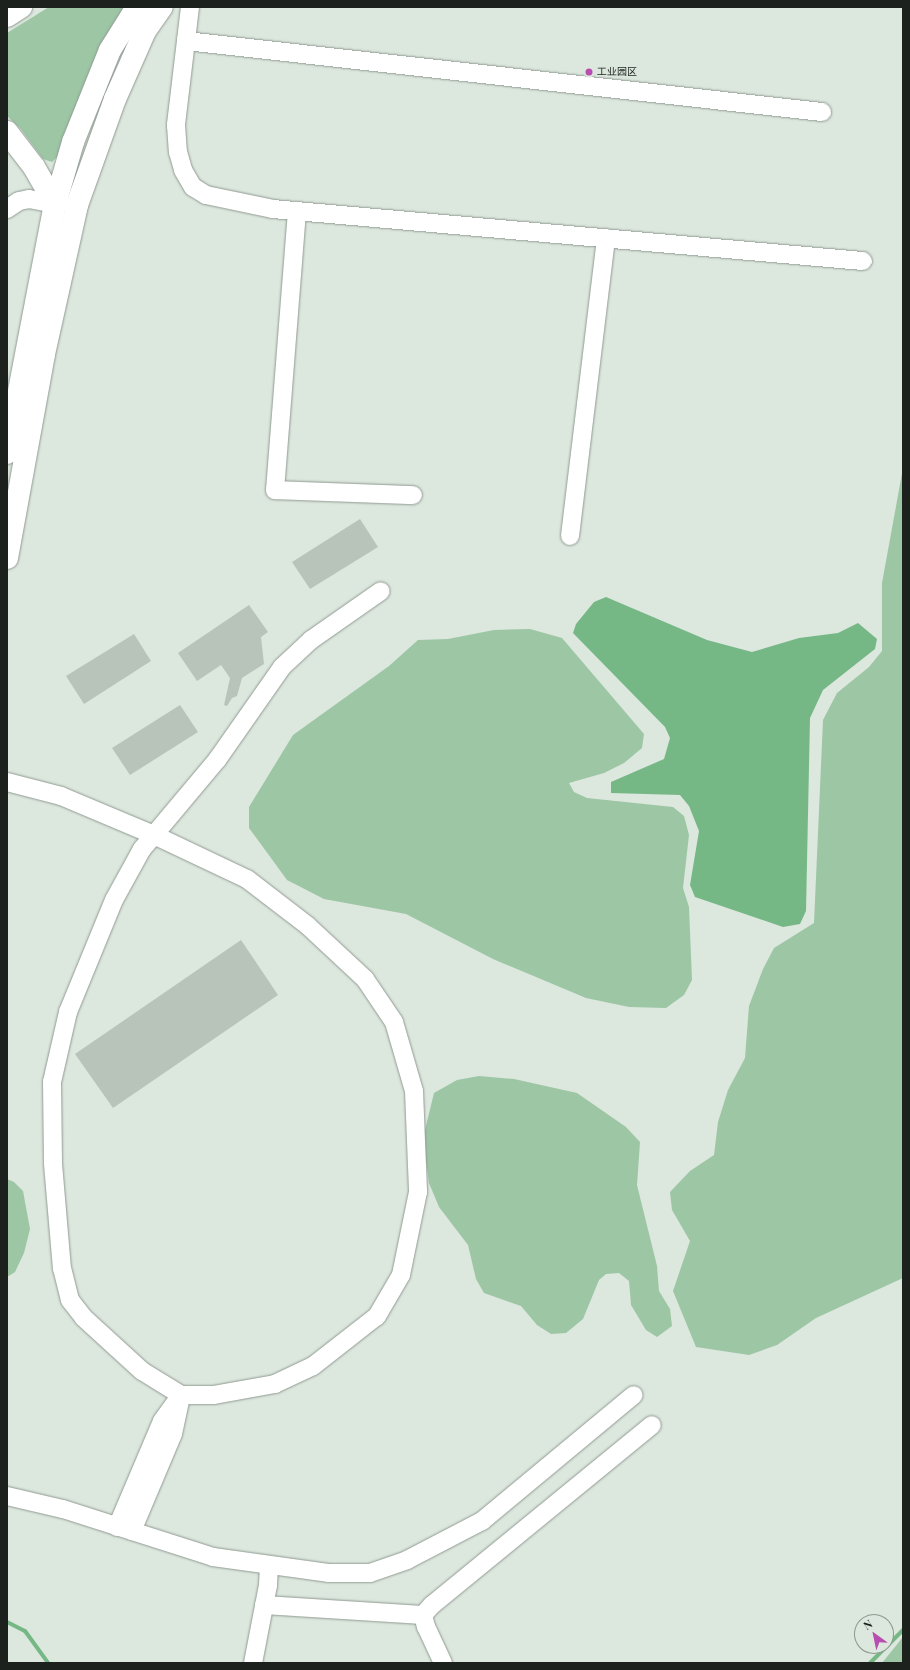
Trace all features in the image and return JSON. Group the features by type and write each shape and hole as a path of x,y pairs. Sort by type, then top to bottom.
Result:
{"main road":[{"path":"7,16 20,7"},
{"path":"7,453 55,204 73,142 110,50 136,7"},
{"path":"7,558 44,354 77,205 115,99 145,31 162,7"},
{"path":"7,132 34,167 55,204"}],"street":[{"path":"190,7 176,125 178,152 183,170 193,186 206,195 296,211 863,261"},
{"path":"186,41 822,112"},
{"path":"7,209 20,201 29,199 55,204"},
{"path":"296,211 275,490 413,495"},
{"path":"570,536 606,238"},
{"path":"7,782 61,796 154,835 247,879 308,926 365,978 394,1022 414,1092 418,1192 401,1275 377,1316 313,1366 275,1384 213,1396 181,1395 142,1371 84,1318 70,1300 62,1269 53,1163 52,1082 68,1012 114,900 142,849 154,835 217,760 282,667 311,640 381,591"},
{"path":"125,1529 158,1428 181,1395"},
{"path":"7,1496 63,1509 214,1557 328,1572 370,1573 407,1560 482,1521 634,1395"},
{"path":"264,1605 423,1615 652,1425"},
{"path":"253,1663 264,1605 269,1565"},
{"path":"423,1615 426,1627 443,1663"}],"shaded area":[{"path":"49,7 125,7 58,156 52,162 43,159 20,128 7,116 7,33"},
{"path":"903,468 903,1278 816,1318 777,1345 749,1355 696,1347 673,1291 690,1241 672,1210 670,1192 690,1171 714,1155 718,1122 728,1090 745,1058 749,1006 763,969 774,948 814,923 823,720 837,693 869,667 882,651 882,583"},
{"path":"606,597 707,640 752,652 799,638 838,633 858,623 877,639 875,649 823,690 810,718 806,911 800,924 783,927 695,897 690,885 699,831 689,806 680,795 611,793 611,782 664,759 670,738 665,727 573,633 576,624 594,602"},
{"path":"530,629 562,638 644,734 642,748 624,763 604,773 569,783 574,792 587,798 673,807 684,816 689,835 683,888 689,907 692,980 684,995 666,1008 629,1007 586,998 493,959 406,914 324,899 287,880 249,828 249,807 293,735 389,666 418,640 448,639 494,630"},
{"path":"479,1076 514,1079 577,1093 626,1127 640,1142 637,1185 657,1266 659,1291 670,1309 672,1326 657,1337 646,1330 631,1305 629,1281 619,1273 606,1274 599,1280 583,1319 566,1333 551,1334 537,1325 521,1306 484,1293 476,1279 468,1245 439,1207 429,1183 423,1138 434,1093 457,1080"},
{"path":"7,1179 14,1182 23,1191 30,1229 24,1253 15,1272 7,1277"},
{"path":"903,1637 903,1663 882,1663 889,1654 894,1654 894,1648"}],"building":[{"path":"360,519 378,547 310,589 292,562"},
{"path":"249,605 268,632 261,637 264,664 242,678 237,696 232,698 227,706 224,705 230,678 221,665 197,681 178,653"},
{"path":"134,634 151,661 84,704 66,676"},
{"path":"180,705 198,732 130,775 112,748"},
{"path":"241,940 278,995 113,1108 75,1054"}],"waterway":[{"path":"7,1622 25,1631 48,1663"},
{"path":"870,1663 903,1630"}],"place":[{"name":"工业园区","path":"589,72"}]}
